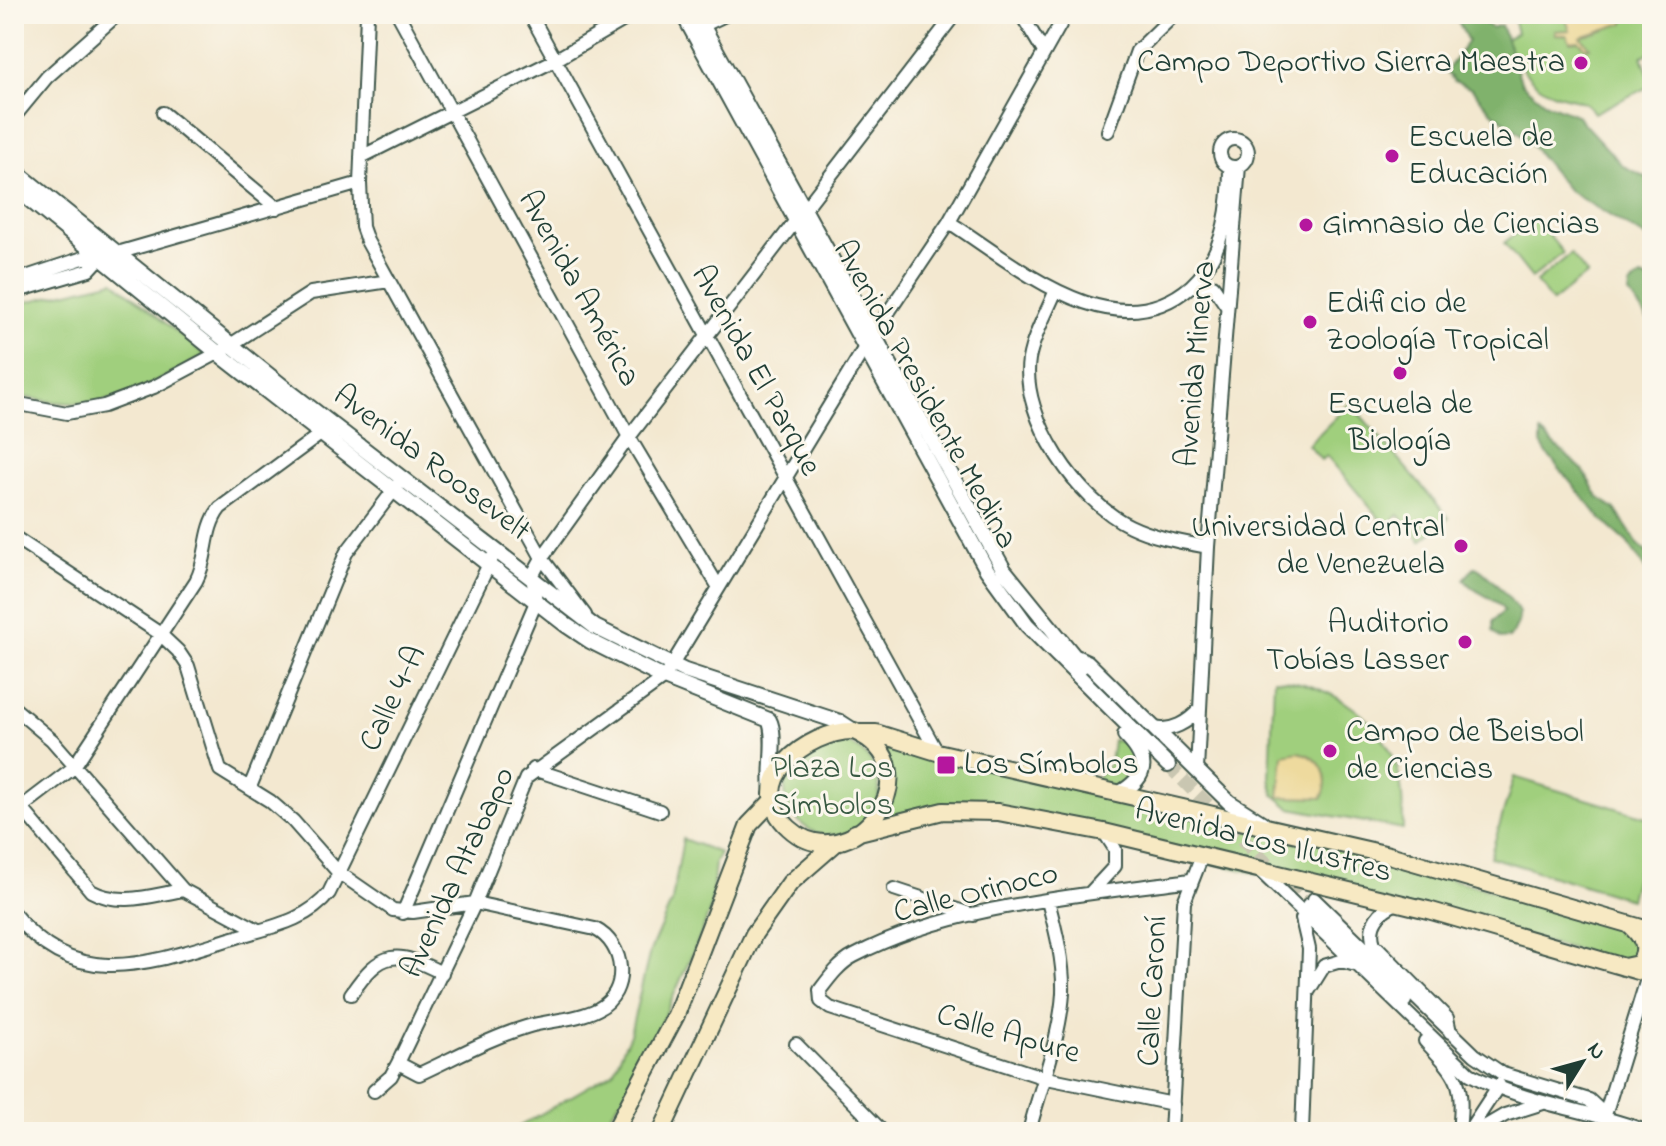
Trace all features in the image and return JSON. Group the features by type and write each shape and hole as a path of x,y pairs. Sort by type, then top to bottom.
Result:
{"main road":[{"name":"Avenida Los Ilustres","path":"857,732 876,733 937,752 1389,855 1652,931"},
{"path":"614,1132 657,1056 687,991 749,825 773,795 781,768 803,744 823,735 857,732 882,755 889,789 878,815 855,833 838,841 790,883 754,934 661,1132"},
{"path":"773,795 784,823 803,838 838,841"},
{"name":"Avenida Los Ilustres","path":"855,833 943,811 998,812 1104,832 1397,903 1624,967 1651,970"},
{"path":"1624,967 1638,964 1645,953 1639,935 1627,923"}],"street":[{"path":"14,117 47,77 118,14"},
{"path":"367,14 360,183 362,227 542,558 595,627"},
{"name":"Avenida América","path":"398,14 629,437 718,586"},
{"name":"Avenida El Parque","path":"530,14 937,752"},
{"path":"361,157 555,60 634,14"},
{"name":"Avenida Presidente Medina","path":"683,14 869,340 987,570 1027,625 1068,659 1172,762"},
{"path":"699,20 727,14"},
{"path":"403,913 536,602 532,576 542,558 629,437 955,14"},
{"path":"1021,14 1044,52"},
{"path":"668,672 869,340 949,222 1066,14"},
{"path":"1108,131 1137,51 1175,14"},
{"name":"Avenida Presidente Medina","path":"699,20 800,217"},
{"path":"163,113 277,208"},
{"name":"Avenida Minerva","path":"1186,290 1211,262 1220,245 1235,166 1228,312 1208,547 1197,770"},
{"name":"Avenida Roosevelt","path":"14,170 231,345 328,429 393,493 536,602 590,641 668,672 769,720 773,729 769,765 773,795"},
{"path":"14,281 83,258 100,258 360,183"},
{"name":"Avenida Roosevelt","path":"14,187 218,353 403,478 595,627 668,672 840,722 857,732"},
{"path":"949,222 1056,290 1119,311 1153,307 1200,284 1213,286 1221,294 1228,312"},
{"path":"14,292 89,270 100,258"},
{"path":"14,403 67,413 104,406 154,387 218,353 311,293 389,281"},
{"path":"1056,290 1030,356 1028,373 1042,426 1057,454 1075,482 1101,508 1128,525 1155,536 1208,547"},
{"path":"183,890 127,899 102,897 91,891 18,810 73,768 203,567 211,519 220,508 328,429"},
{"path":"250,787 346,553 403,478"},
{"path":"14,537 159,633 188,666 215,764 293,821 338,872 393,910 403,913 475,903 604,934 614,943 621,963 613,995 599,1009 526,1027 419,1074 398,1063"},
{"name":"Calle 4-A","path":"14,914 45,946 71,959 95,965 146,964 304,915 319,905 497,549"},
{"path":"1120,793 1140,778 1141,755 1068,677 1068,659 1087,662 1229,802 1266,825"},
{"name":"Avenida Atabapo","path":"374,1091 391,1076 442,973 475,903 526,778 533,769 668,672"},
{"path":"14,708 52,740 73,768 183,890 258,930"},
{"path":"1155,728 1166,730 1179,725 1199,710"},
{"path":"533,769 660,811"},
{"name":"Calle Orinoco","path":"1088,893 1097,889 1115,866 1115,849 1104,832"},
{"name":"Calle Caroní","path":"1171,1132 1184,902 1202,856"},
{"path":"1259,870 1306,904 1450,1032 1503,1074 1589,1100 1605,1115"},
{"name":"Calle Orinoco","path":"830,1008 821,1001 820,990 832,974 853,956 973,915 1088,893 1191,880"},
{"path":"894,889 973,915"},
{"path":"1029,1132 1042,1077 1056,1037 1063,992 1059,945 1048,901"},
{"path":"1397,903 1375,920 1371,931 1374,944 1447,1018 1450,1032"},
{"path":"1306,904 1355,965 1454,1072 1462,1110 1459,1132"},
{"path":"1302,1132 1308,933 1306,904"},
{"path":"1306,904 1467,1065 1497,1089"},
{"path":"351,994 378,963 393,956 414,959 442,973"},
{"path":"1306,1001 1324,966 1341,961 1355,965 1470,1074 1497,1089 1583,1115 1605,1115 1648,1132"},
{"path":"1605,1115 1651,970"},
{"name":"Calle Apure","path":"830,1008 1042,1077 1173,1104"},
{"path":"796,1044 883,1132"},
{"path":"1468,1132 1497,1089 1503,1074"},
{"path":"1476,1132 1505,1115 1543,1103"}],"green space":[{"path":"1447,14 1472,14 1491,28 1501,25 1522,84 1544,102 1576,115 1623,166 1652,180 1652,241 1569,191 1525,137 1491,111 1472,89 1454,81 1446,72 1468,41 1459,23"},
{"name":"Campo Deportivo Sierra Maestra","path":"1512,14 1652,14 1652,52 1642,56 1652,85 1594,113 1581,102 1546,90 1525,72 1505,39 1517,33"},
{"path":"1535,218 1563,253 1532,278 1504,243"},
{"path":"1571,254 1587,274 1552,302 1536,282"},
{"path":"1641,277 1652,281 1652,325 1629,294 1630,285"},
{"path":"114,281 205,355 156,382 115,398 71,403 14,395 14,305"},
{"path":"1350,403 1449,518 1421,541 1399,515 1386,526 1327,456 1321,460 1308,445"},
{"path":"1541,433 1583,470 1598,497 1615,509 1637,543 1652,557 1652,578 1627,542 1602,520 1547,454 1541,444"},
{"path":"1475,567 1500,588 1517,609 1519,620 1510,638 1500,639 1493,631 1493,621 1504,611 1464,579"},
{"name":"Campo de Beisbol de Ciencias","path":"1274,679 1316,688 1336,697 1370,723 1394,759 1401,786 1403,829 1290,808 1274,795 1270,779"},
{"path":"862,735 1196,810 1635,929 1638,964 998,812 868,825 878,814 885,770"},
{"path":"1113,740 1130,744 1140,765 1133,780 1119,789 1095,781 1110,763"},
{"name":"Plaza Los Símbolos","path":"832,741 850,744 865,755 876,770 879,788 876,806 865,821 850,832 832,835 814,832 799,821 788,806 785,788 788,770 799,755 814,744"},
{"path":"1514,777 1652,819 1630,899 1490,857"},
{"path":"683,839 720,853 715,862 711,907 637,1077 598,1132 510,1132 613,1072 630,1034 650,951 672,901"}],"sand":[{"path":"1564,14 1625,14 1624,23 1581,37 1590,47 1586,48 1579,41 1570,42 1567,35 1556,35 1555,31 1570,30"},
{"path":"1298,752 1313,758 1322,768 1326,782 1322,798 1279,797 1283,755"}],"tunnel":[{"path":"1168,765 1308,905"}],"place":[{"name":"Campo Deportivo Sierra Maestra","path":"1581,63"},
{"name":"Escuela de Educación","path":"1392,156"},
{"name":"Gimnasio de Ciencias","path":"1306,225"},
{"name":"Edificio de Zoología Tropical","path":"1310,322"},
{"name":"Escuela de Biología","path":"1400,373"},
{"name":"Universidad Central de Venezuela","path":"1461,546"},
{"name":"Auditorio Tobías Lasser","path":"1465,642"},
{"name":"Campo de Beisbol de Ciencias","path":"1330,751"},
{"name":"Los Símbolos","path":"946,765"}]}
